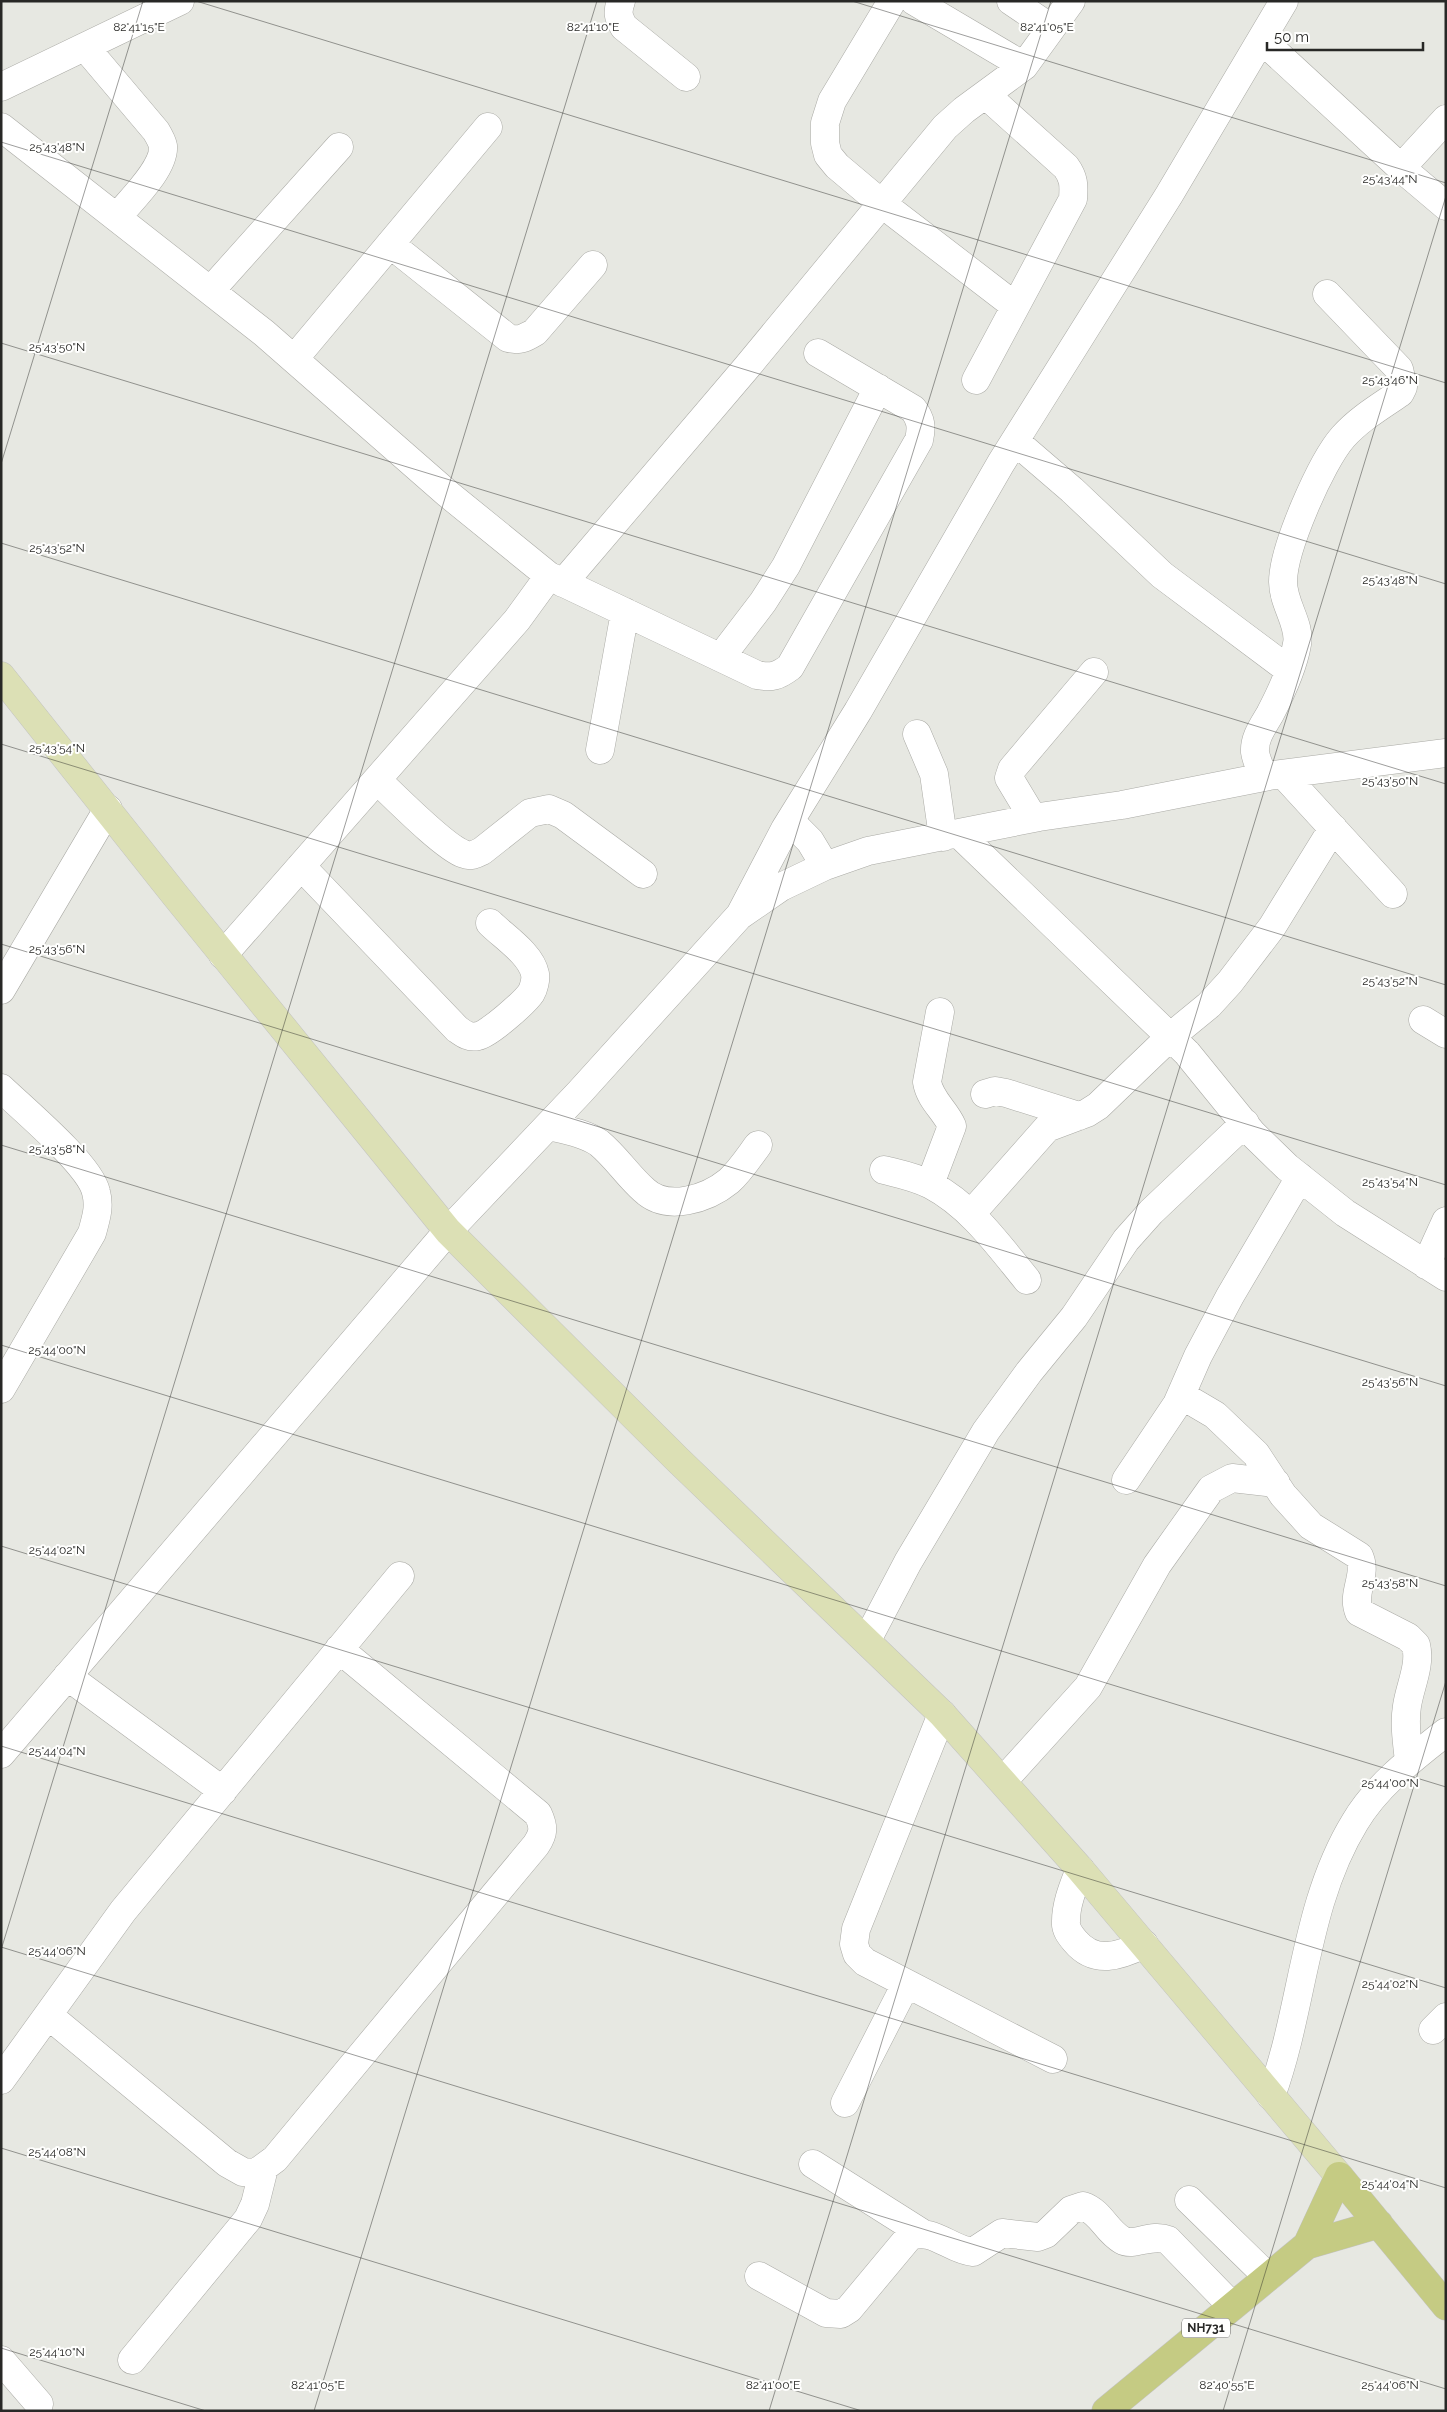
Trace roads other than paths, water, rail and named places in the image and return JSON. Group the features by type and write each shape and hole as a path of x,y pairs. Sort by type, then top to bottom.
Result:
{"highway":[{"path":"1339,2176 1446,2306"},
{"name":"NH731","path":"1307,2245 1339,2176"},
{"name":"NH731","path":"1106,2411 1307,2245 1379,2224"}],"main road":[{"path":"1,676 108,808 223,955 448,1231 685,1467 942,1714 1080,1869 1339,2176"}],"street":[{"path":"1,87 180,1"},
{"path":"621,1 618,9 618,18 624,27 686,77"},
{"path":"892,1 845,77 832,102 825,123 824,143 828,155 837,166 881,203 1015,306"},
{"path":"914,1 1024,66"},
{"path":"1011,1 1052,28"},
{"path":"223,955 517,620 556,580 747,367 945,127 964,110 1024,66 1071,1"},
{"path":"740,916 790,821 858,711 1015,441 1169,195 1284,1"},
{"path":"1262,40 1401,168 1446,206"},
{"path":"85,46 156,132 163,144 162,157 156,169 117,218"},
{"path":"976,380 1072,199 1074,178 1066,167 986,94"},
{"path":"1401,168 1446,119"},
{"path":"1,127 211,290 294,359 448,494 556,580 758,675 779,676 790,667 919,440 920,418 913,409 818,353"},
{"path":"294,359 488,127"},
{"path":"211,290 339,147"},
{"path":"390,244 508,338 517,340 525,339 535,332 593,265"},
{"path":"1327,294 1399,369 1403,387 1400,393 1360,421 1343,437 1317,478 1297,528 1285,565 1283,583 1286,605 1296,627 1298,642 1289,670 1255,745 1255,754 1274,776 1334,828 1393,894"},
{"path":"721,657 763,602 786,566 878,388"},
{"path":"1015,441 1072,490 1162,575 1289,670"},
{"path":"600,750 625,612"},
{"path":"1034,818 1012,785 1009,778 1012,769 1094,672"},
{"path":"917,734 934,774 951,836 1187,1053 1245,1123 1287,1167 1345,1213 1436,1271 1446,1221"},
{"path":"1,1754 448,1231 548,1126 740,916 781,887 825,866 868,851 1034,818 1122,805 1274,776 1446,753"},
{"path":"377,780 451,847 466,855 474,855 482,851 530,813 549,809 562,816 643,874"},
{"path":"1,990 108,808"},
{"path":"790,821 810,841 825,866"},
{"path":"971,1214 1048,1128 1079,1116 1098,1106 1170,1037 1209,1005 1249,958 1272,927 1334,828"},
{"path":"301,866 457,1029 468,1036 480,1036 510,1013 531,992 534,983 535,974 528,959 490,923"},
{"path":"930,1184 952,1126 929,1094 927,1082 940,1012"},
{"path":"1,1088 86,1170 96,1190 99,1210 92,1233 1,1389"},
{"path":"985,1094 995,1092 1006,1093 1079,1116"},
{"path":"867,1640 908,1562 976,1447 1028,1372 1074,1317 1126,1240 1151,1212 1245,1123"},
{"path":"548,1126 597,1142 645,1191 666,1201 679,1202 716,1190 740,1169 758,1145"},
{"path":"884,1170 912,1176 930,1184 971,1214 1027,1280"},
{"path":"1126,1480 1181,1395 1198,1356 1230,1296 1300,1177"},
{"path":"1181,1395 1215,1415 1256,1454 1294,1509 1311,1526 1359,1556 1362,1563 1356,1605 1360,1612 1408,1637 1416,1645 1417,1661 1407,1707 1408,1761"},
{"path":"1003,1781 1088,1687 1152,1573 1210,1489 1232,1478 1276,1483"},
{"path":"1,2080 123,1911 400,1576"},
{"path":"48,2015 227,2163 243,2172 256,2173 275,2159 542,1835 543,1826 538,1814 340,1649"},
{"path":"67,1676 223,1791"},
{"path":"942,1714 856,1928 854,1944 857,1954 865,1962 906,1984 1053,2059"},
{"path":"1271,2096 1287,2044 1326,1883 1355,1821 1383,1787 1408,1761 1446,1732"},
{"path":"1080,1869 1070,1896 1065,1922 1068,1932 1080,1947 1094,1954 1109,1957 1123,1955 1144,1944"},
{"path":"845,2103 906,1984"},
{"path":"812,2164 922,2233 930,2234 954,2247 973,2252 1002,2233 1038,2236 1046,2234 1071,2210 1083,2206 1096,2212 1121,2240 1128,2242 1159,2236 1168,2240 1232,2306"},
{"path":"132,2360 248,2219 255,2204 264,2168"},
{"path":"1189,2200 1268,2277"},
{"path":"759,2276 826,2313 841,2314 849,2309 910,2237 922,2233"},
{"path":"1,2360 39,2404"}]}
